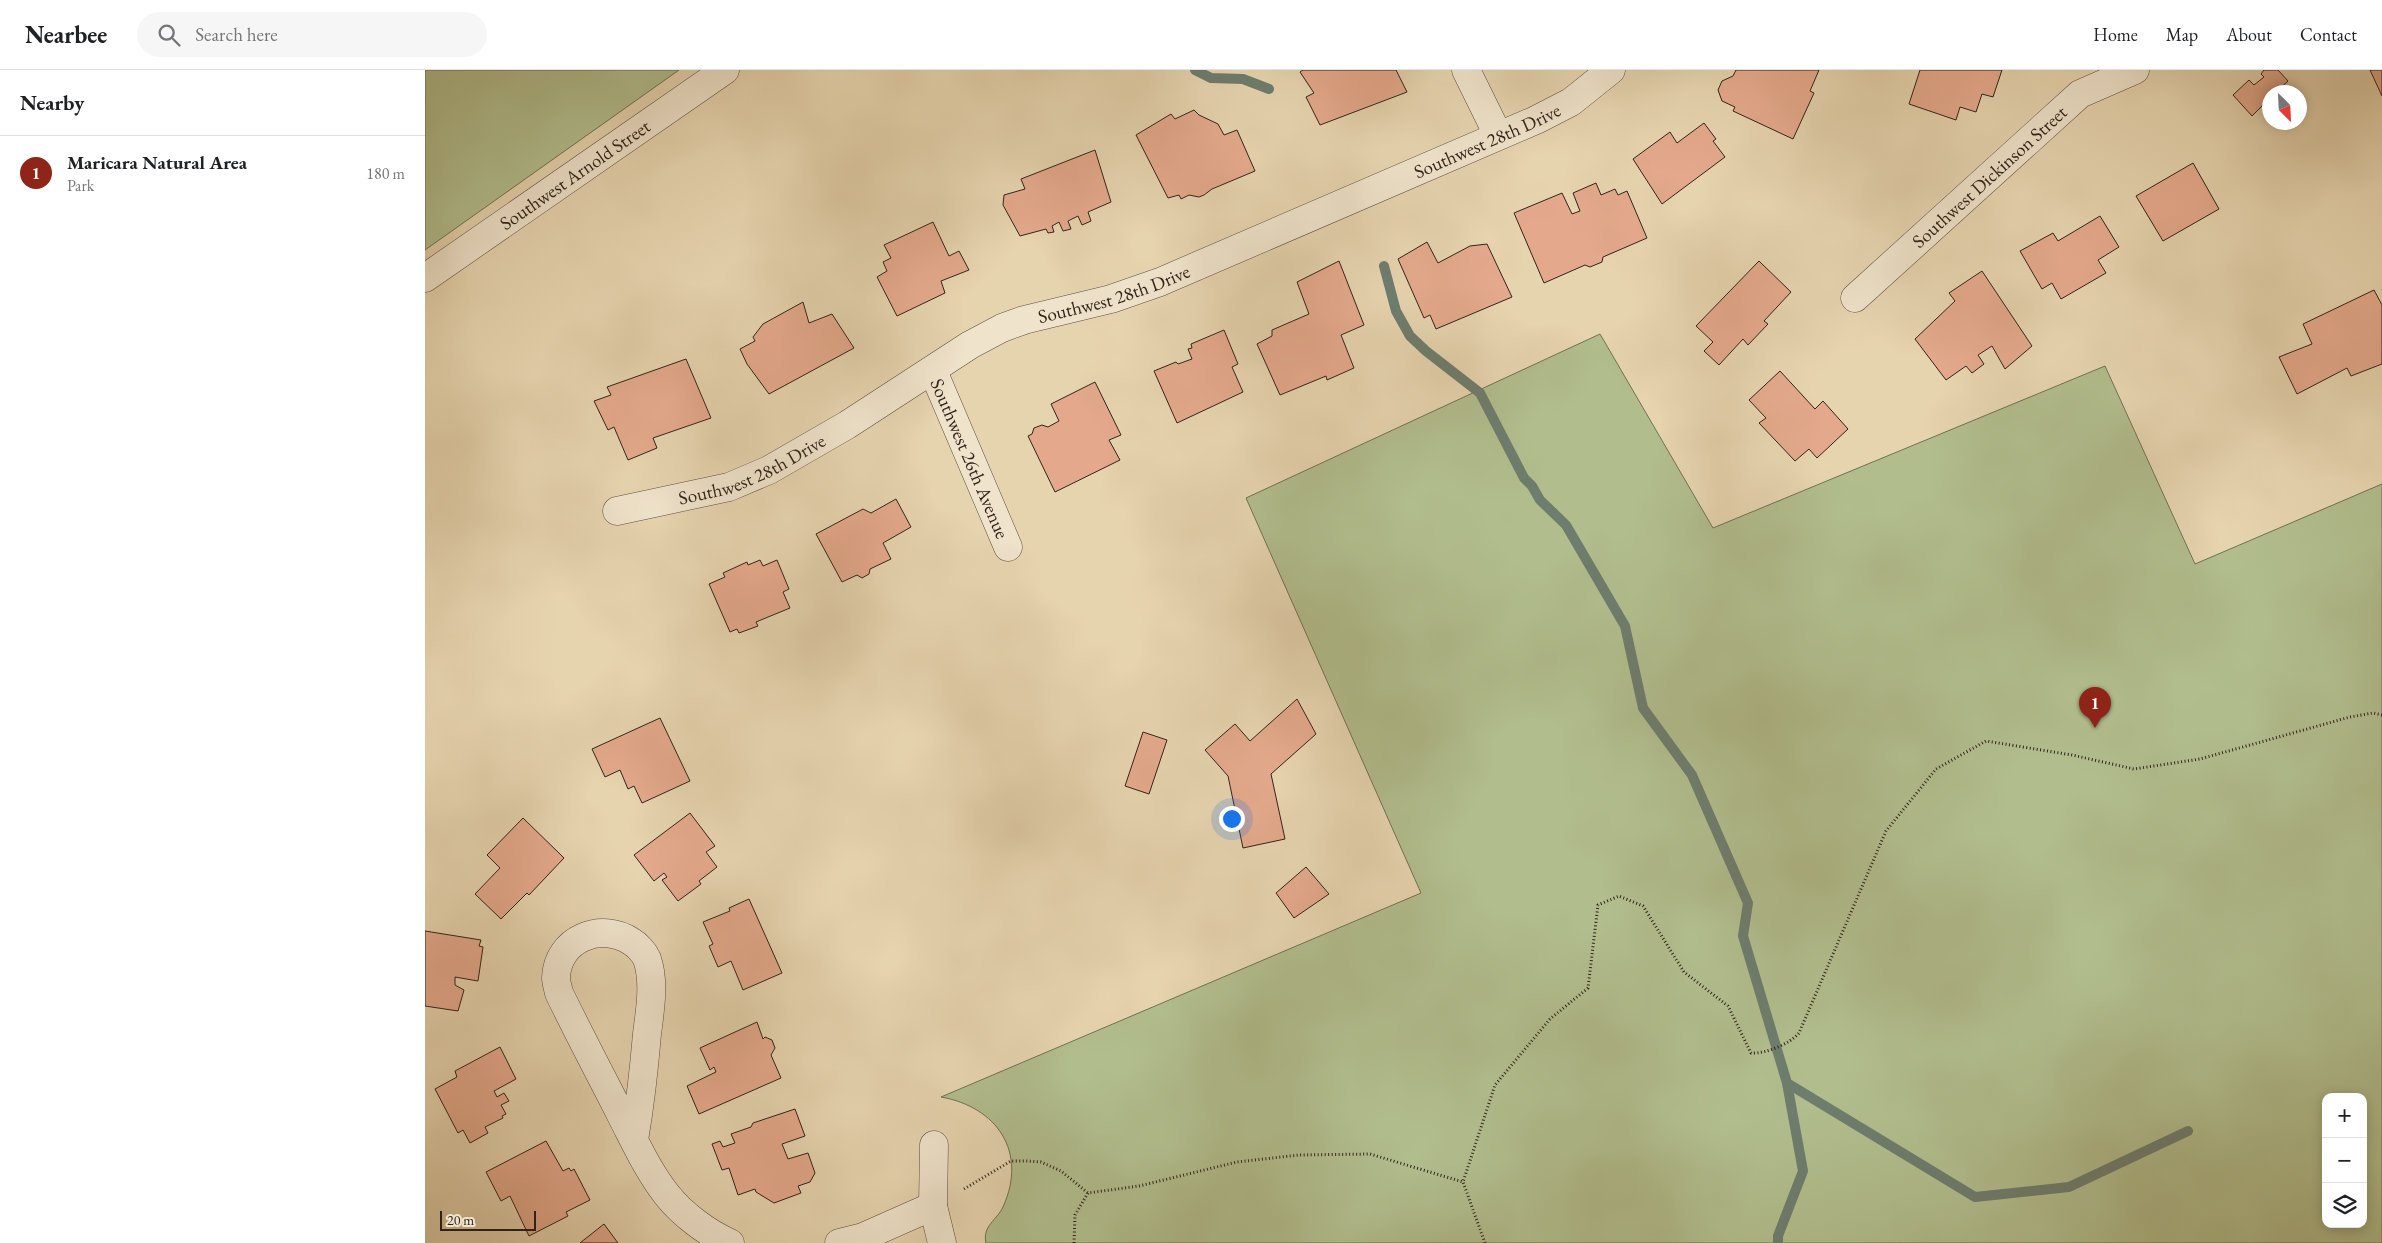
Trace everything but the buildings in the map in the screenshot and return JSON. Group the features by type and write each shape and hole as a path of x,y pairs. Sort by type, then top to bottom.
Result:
{"street":[{"name":"Southwest Arnold Street","path":"425,278 725,70"},
{"path":"1467,70 1498,135"},
{"name":"Southwest 28th Drive","path":"617,511 729,487 769,470 847,425 933,371 970,345 1002,328 1024,320 1111,299 1160,282 1536,120 1571,102 1611,70"},
{"name":"Southwest Dickinson Street","path":"1855,298 2080,94 2135,70"},
{"name":"Southwest 26th Avenue","path":"933,371 1008,547"},
{"path":"634,1140 652,990 647,958 637,945 622,935 606,931 593,933 578,940 566,951 559,963 556,978 559,993 634,1140 652,1174 667,1196 704,1228 730,1243"},
{"path":"933,1145 933,1206 942,1243"},
{"path":"839,1243 863,1237 933,1206"}],"path":[{"path":"1485,1243 1463,1182 1495,1085 1550,1018 1588,988 1598,905 1619,896 1643,906 1684,972 1728,1006 1751,1053 1759,1053 1795,1038 1799,1033 1886,831 1936,769 1986,741 2072,755 2134,769 2199,759 2350,717 2373,713 2382,715"},
{"path":"933,1206 1011,1161 1041,1162 1061,1171 1088,1193 1139,1186 1237,1162 1299,1155 1369,1154 1463,1182"},
{"path":"1074,1243 1075,1215 1088,1193"}],"green space":[{"path":"425,70 679,70 425,250"},
{"path":"1600,334 1713,528 2105,366 2195,564 2382,484 2382,1243 986,1243 986,1232 1003,1207 1010,1187 1012,1168 1009,1151 1002,1135 992,1122 978,1111 961,1102 941,1097 1421,893 1246,498"}],"waterway":[{"path":"1195,70 1211,78 1243,79 1269,89"},
{"path":"1384,266 1396,311 1410,336 1426,351 1480,393 1524,478 1532,486 1540,500 1566,525 1625,626 1643,708 1692,775 1748,903 1743,936 1787,1083 1803,1171 1778,1236 1778,1243"},
{"path":"1787,1083 1975,1197 2069,1187 2188,1131"}],"place":[{"name":"Maricara Natural Area","path":"2095,728"}]}
